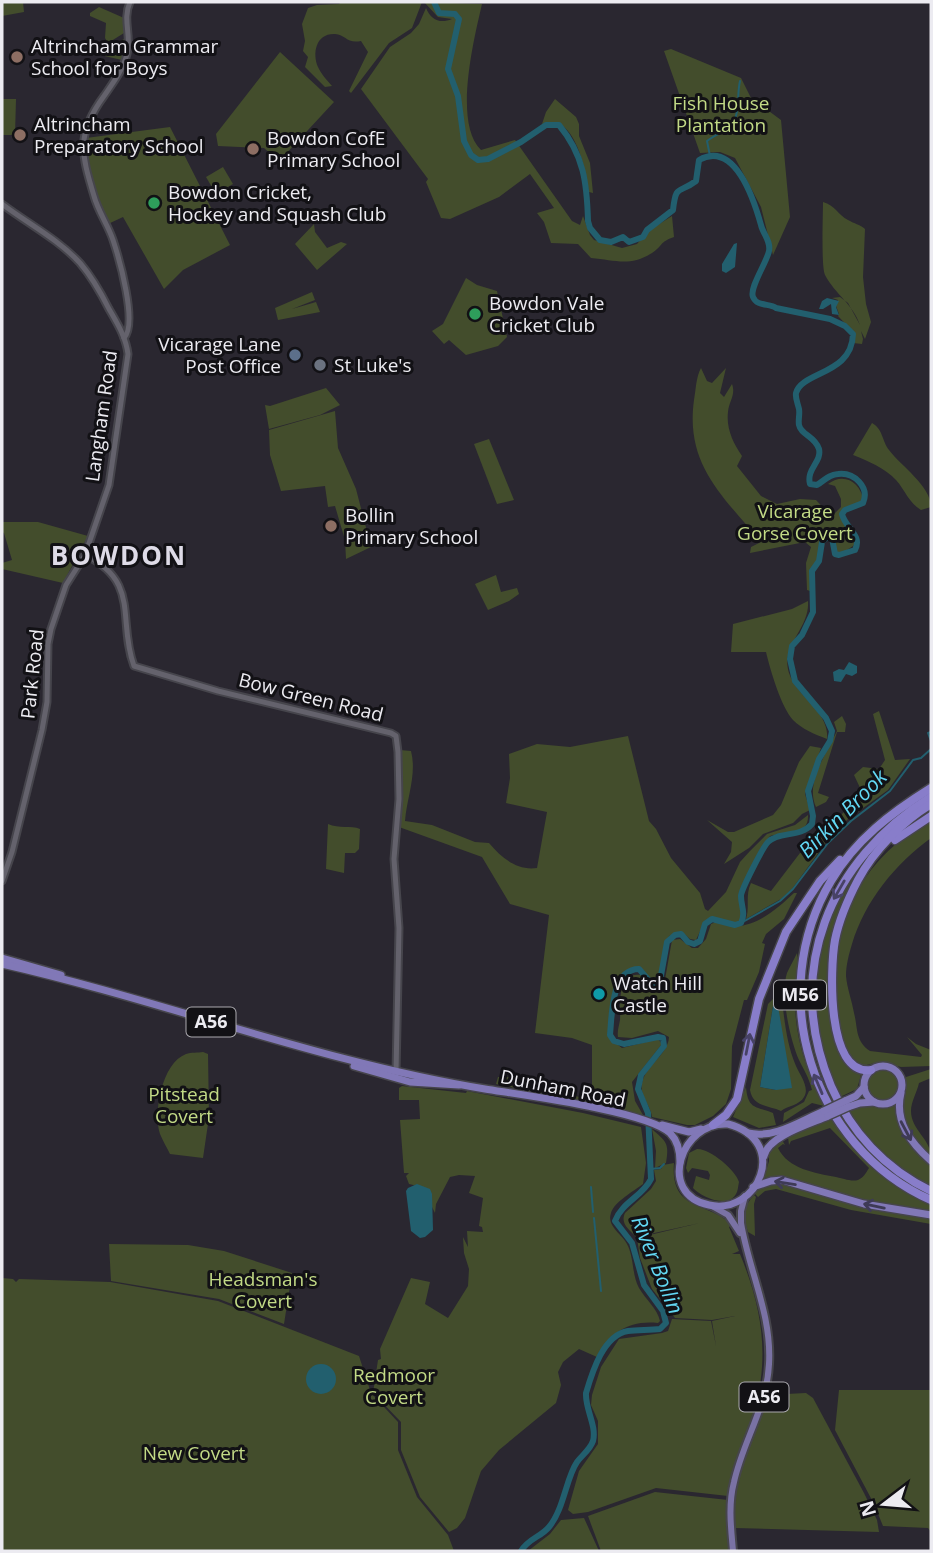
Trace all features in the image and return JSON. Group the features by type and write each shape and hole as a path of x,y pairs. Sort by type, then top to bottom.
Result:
{"highway":[{"name":"M56","path":"931,789 885,819 863,839 832,880 812,922 800,975 803,1035 824,1097 850,1137 887,1174 931,1200"},
{"name":"M56","path":"931,797 881,836 843,883 818,938 811,983 812,1013 821,1060 848,1118 879,1156 903,1175 931,1191"},
{"path":"931,804 903,824 865,868 850,897 835,942 831,974 836,1028 846,1057 856,1068 871,1070 881,1066 895,1070 902,1081 899,1114 903,1127 931,1161"},
{"path":"850,897 868,869 893,842 931,816"},
{"path":"680,1162 685,1147 726,1115 737,1099 759,999 786,932 826,874 863,839"},
{"name":"Dunham Road","path":"2,958 84,984"},
{"name":"Dunham Road","path":"2,964 84,984 344,1063 437,1085 461,1085 552,1100 689,1132 708,1127"},
{"path":"871,1070 864,1087 869,1097 878,1103"},
{"name":"A56","path":"708,1127 728,1124 747,1133 765,1135 846,1104 864,1087"},
{"name":"A56","path":"846,1104 894,1101 901,1093"},
{"name":"A56","path":"657,1125 671,1134 677,1144 680,1180 688,1193 700,1203 712,1206 730,1205 746,1195 762,1176 766,1149 775,1140 826,1113"},
{"path":"747,1133 759,1144 764,1157"},
{"path":"753,1188 782,1180 864,1204 931,1215"}],"main road":[{"path":"124,338 129,332 128,302 120,263 110,231 95,201 83,141 85,125 116,79 127,54 125,16 130,2"},
{"name":"Langham Road","path":"2,204 79,262 103,297 127,348 127,369 109,485 85,555"},
{"name":"Park Road","path":"2,881 12,852 42,730 47,702 49,637 66,584 85,555"},
{"name":"Bow Green Road","path":"85,555 107,568 125,601 134,666 218,691 396,736 399,799 394,859 400,928 396,1075"},
{"name":"A56","path":"733,1551 731,1518 734,1481 763,1403 769,1366 766,1317 744,1241 741,1218 746,1195"},
{"name":"A56","path":"712,1206 731,1217 744,1241"}],"green space":[{"path":"2,2 23,2 24,12 2,16"},
{"path":"341,2 422,2 412,28 389,43 351,93 349,91 368,52 361,41 335,34 320,40 316,50 316,62 332,86 325,87 305,67 308,57 303,51 305,41 302,24 308,8"},
{"path":"424,2 482,4 471,58 467,101 468,121 481,150 515,140 572,221 580,225 583,216 594,240 622,248 637,244 648,231 672,216 674,237 652,253 629,261 591,258 578,244 551,243 544,222 537,213 554,208 530,174 499,197 450,219 441,218 426,182 428,179 361,89 390,47 419,24 426,8 436,20 452,19 438,17"},
{"path":"99,7 124,18 124,33 108,43 105,38 106,23 90,16 90,13"},
{"path":"124,39 125,51 122,60 100,55 100,52 105,52"},
{"name":"Fish House Plantation","path":"671,49 741,78 751,98 781,120 790,217 773,255 761,207 735,158 720,152 700,153 664,51"},
{"name":"Bowdon CofE Primary School","path":"280,52 334,102 283,157 273,156 264,148 218,146 216,134"},
{"path":"2,99 16,99 15,135 2,135"},
{"path":"555,99 576,117 579,124 579,136 590,163 593,193 589,192 581,157 570,134 553,122 542,124"},
{"name":"Bowdon Cricket, Hockey and Squash Club","path":"170,127 230,245 183,270 164,289 123,217 108,224 91,182 86,138"},
{"path":"223,167 233,184 216,194 206,177"},
{"path":"823,202 865,229 863,277 871,322 865,339 861,331 862,344 853,343 854,333 838,316 838,300 832,298 840,297 845,301 825,275"},
{"path":"314,224 315,232 327,248 341,242 347,244 317,270 295,244"},
{"name":"Bowdon Vale Cricket Club","path":"466,278 477,285 497,291 507,337 498,346 466,355 449,340 444,344 432,331 443,324"},
{"path":"312,292 315,300 292,309 316,302 320,312 278,320 275,308"},
{"name":"Vicarage Gorse Covert","path":"701,368 707,381 712,383 726,368 720,393 724,397 732,384 728,424 742,456 737,466 761,496 777,504 800,499 816,500 829,514 834,514 841,507 841,499 835,486 828,484 845,479 855,484 862,494 864,501 846,508 841,514 843,523 856,544 844,552 837,552 830,536 825,536 819,542 819,557 810,571 810,591 807,590 806,563 811,547 805,542 750,553 751,547 761,542 721,494 701,461 695,443 693,423 696,383"},
{"path":"326,388 340,405 320,415 269,429 265,405 270,406"},
{"path":"335,411 338,448 356,489 371,547 346,559 345,540 335,506 328,507 325,486 281,491 270,455 269,430"},
{"path":"872,423 878,428 889,450 926,491 931,507 921,510 913,504 892,476 853,455"},
{"path":"489,439 514,500 497,504 474,444"},
{"path":"2,522 38,522 88,536 63,583 2,569 2,563 12,560 2,532"},
{"path":"496,575 501,592 517,588 519,594 488,610 475,584"},
{"path":"808,601 805,620 788,654 787,663 793,682 823,721 827,729 827,739 793,720 776,688 766,652 731,652 733,624 792,609"},
{"path":"879,711 895,760 910,759 888,790 848,819 830,837 792,889 781,899 746,919 751,883 771,891 800,853 846,810 858,803 862,792 854,775 863,767 879,769 885,760 873,714"},
{"path":"842,716 846,724 845,732 837,732 818,793 829,797 826,802 816,807 813,798 815,778 837,731 834,722"},
{"path":"628,736 649,821 671,858 700,893 708,911 726,892 740,862 767,834 795,825 808,815 805,827 801,830 770,836 767,840 741,890 740,922 711,917 704,923 696,940 690,939 682,932 669,936 663,970 655,980 638,967 619,979 609,1038 622,1048 658,1039 662,1044 632,1082 635,1101 643,1115 496,1084 498,1077 510,1077 510,1083 532,1090 559,1083 565,1085 568,1094 583,1098 592,1090 592,1045 572,1038 535,1033 549,915 510,904 482,857 399,827 400,750 411,751 413,760 405,821 432,825 475,842 489,843 504,858 516,865 537,868 547,812 506,803 510,778 509,754 537,744 570,747"},
{"path":"810,746 821,748 805,794 810,810 793,823 763,834 749,848 724,864 731,852 732,842 707,820 728,832 734,832 773,815 781,805 799,762"},
{"path":"911,816 847,895 838,914 830,946 827,980 832,1024 845,1061 861,1075 857,1089 840,1097 825,1056 817,1017 816,979 822,943 834,909 853,876 878,845"},
{"path":"931,819 931,838 905,859 873,898 852,944 846,976 858,1034 865,1047 870,1051 921,1057 907,1037 931,1050 931,1066 901,1067 880,1062 862,1066 847,1051 838,1021 835,982 837,953 843,926 852,901 865,878 883,856"},
{"path":"328,824 360,829 359,849 355,853 345,853 344,873 326,869"},
{"path":"797,893 784,919 766,934 762,943 765,944 759,972 747,1000 744,1000 732,1046 731,1089 726,1104 713,1116 695,1125 652,1117 642,1091 642,1083 644,1076 664,1051 669,1037 658,1031 632,1038 618,1037 620,998 627,978 641,975 654,990 664,985 672,940 680,939 692,948 698,948 706,939 711,924 750,924 767,916"},
{"path":"797,953 797,1029 807,1068 824,1106 812,1103 783,1122 784,1113 804,1102 812,1090 792,1041 785,1004 787,973"},
{"path":"776,996 780,996 790,1050 806,1090 802,1100 781,1111 758,1103 750,1090 768,1004","holes":["773,1006 776,1090 760,1087"]},
{"name":"Pitstead Covert","path":"188,1053 208,1054 209,1117 203,1158 170,1154 158,1125 161,1089 165,1077 178,1059"},
{"path":"882,1068 893,1073 898,1084 893,1095 882,1100 871,1095 866,1084 871,1073"},
{"path":"931,1069 931,1078 919,1083 911,1111 914,1124 928,1145 931,1157 909,1130 902,1101 906,1077"},
{"name":"Redmoor Covert","path":"402,1086 467,1091 641,1127 646,1163 643,1184 616,1205 610,1218 613,1227 628,1246 639,1288 660,1321 630,1326 615,1334 597,1357 579,1349 563,1362 558,1372 561,1385 556,1403 499,1450 481,1471 465,1518 457,1528 449,1532 420,1497 401,1450 401,1422 373,1393 378,1360 381,1359 380,1349 411,1278 430,1282 425,1304 448,1318 468,1286 469,1269 463,1237 468,1247 467,1231 483,1232 479,1226 483,1198 469,1193 475,1176 450,1177 436,1204 435,1213 422,1187 409,1184 406,1176 409,1173 404,1173 400,1120 420,1119 419,1100 399,1100 399,1088"},
{"path":"746,1087 751,1103 773,1113 776,1125 759,1128 733,1117"},
{"path":"895,1102 898,1121 906,1137 931,1165 931,1186 885,1154 848,1112 860,1107"},
{"path":"831,1119 875,1169 902,1189 931,1205 931,1213 866,1201 785,1177 764,1178 769,1150 782,1140 785,1145 778,1148 788,1161 795,1165 811,1172 850,1180 861,1178 869,1168 830,1128 791,1141 789,1145 788,1137"},
{"path":"652,1129 667,1146 666,1163 655,1168 656,1151"},
{"path":"697,1149 715,1156 737,1177 738,1190 732,1198 727,1201 714,1200 693,1188 696,1176 709,1180 710,1175 708,1171 692,1168 688,1173 686,1168 689,1153"},
{"path":"674,1163 674,1179 685,1198 723,1217 732,1225 729,1227 739,1251 732,1254 740,1254 753,1292 761,1330 762,1368 755,1408 728,1496 656,1488 588,1512 573,1514 568,1510 579,1471 598,1444 598,1421 591,1405 592,1395 601,1367 619,1339 668,1331 672,1319 711,1321 716,1346 712,1321 735,1316 712,1320 675,1318 652,1289 640,1258 637,1238 700,1223 636,1237 624,1223 625,1213 656,1181 654,1170"},
{"path":"779,1183 828,1198 931,1218 931,1224 851,1210 776,1189 765,1191 758,1197 754,1193 764,1186"},
{"path":"754,1195 755,1236 748,1232 745,1222 746,1208"},
{"name":"Headsman's Covert","path":"109,1244 188,1245 224,1251 292,1273 284,1324 219,1299 111,1281"},
{"name":"New Covert","path":"2,1278 16,1282 19,1279 110,1282 218,1301 359,1356 371,1393 398,1422 398,1450 417,1497 448,1535 454,1551 2,1551"},
{"path":"839,1390 931,1390 931,1532 928,1528 883,1526 835,1430"},
{"path":"806,1393 813,1398 864,1493 877,1520 879,1532 735,1528 734,1502 737,1481 767,1395"},
{"path":"655,1492 728,1500 730,1551 601,1551 588,1516"},
{"path":"584,1518 599,1551 528,1551 550,1534 561,1520"}],"water":[{"path":"737,243 735,267 726,273 722,271 722,264"},
{"path":"827,298 839,301 836,307 839,315 832,314 831,304 819,309 822,301"},
{"path":"849,662 857,666 857,673 852,676 846,674 841,682 834,681 833,672 844,670"},
{"path":"773,1006 778,1006 792,1088 776,1090 760,1087"},
{"path":"417,1184 430,1189 432,1194 433,1230 420,1238 411,1231 406,1191"},
{"path":"321,1364 332,1368 336,1379 332,1390 321,1394 310,1390 306,1379 310,1368"}],"waterway":[{"name":"River Bollin","path":"434,2 439,13 455,14 459,19 448,69 458,96 464,141 471,155 478,160 488,159 546,125 559,125 579,159 587,195 588,221 600,240 611,242 623,237 629,242 643,237 647,230 673,210 677,192 696,181 699,160 712,156 723,158 733,165 748,188 769,244 768,256 752,293 755,300 760,304 830,319 845,326 853,334 851,347 845,357 836,365 807,380 800,386 796,397 800,428 819,449 818,458 810,474 810,484 817,485 832,475 850,475 862,486 865,497 863,503 845,510 842,514 857,540 855,550 839,555 835,554 832,538 826,538 822,542 819,561 812,571 813,612 802,635 792,646 790,659 795,681 826,718 832,731 808,791 812,824 802,831 773,839 765,846 742,892 741,923 735,925 712,919 705,924 700,941 694,944 681,934 675,935 667,942 660,981 652,984 639,969 630,971 623,976 615,994 610,1035 614,1041 624,1044 663,1038 664,1046 641,1075 638,1089 648,1113 651,1179 622,1209 615,1221 632,1243 644,1285 663,1311 666,1323 660,1329 619,1334 605,1347 586,1393 593,1441 573,1469 554,1520 521,1551"},
{"path":"710,156 707,141 727,129 735,119 740,81"},
{"name":"Birkin Brook","path":"931,732 928,733 931,741"},
{"name":"Birkin Brook","path":"741,923 780,901 793,889 828,843 890,791 913,760 921,758 931,749"},
{"path":"651,1169 660,1168 664,1164"},
{"path":"591,1187 593,1212"},
{"path":"594,1218 601,1291"}],"place":[{"name":"Altrincham Grammar School for Boys","path":"17,57"},
{"name":"Altrincham Preparatory School","path":"20,135"},
{"name":"Bowdon CofE Primary School","path":"253,149"},
{"name":"Bowdon Cricket, Hockey and Squash Club","path":"154,203"},
{"name":"Bowdon Vale Cricket Club","path":"475,314"},
{"name":"Vicarage Lane Post Office","path":"295,355"},
{"name":"St Luke's","path":"320,365"},
{"name":"Bollin Primary School","path":"331,526"},
{"name":"Watch Hill Castle","path":"599,994"}],"district":[{"name":"BOWDON","path":"119,556"}]}
